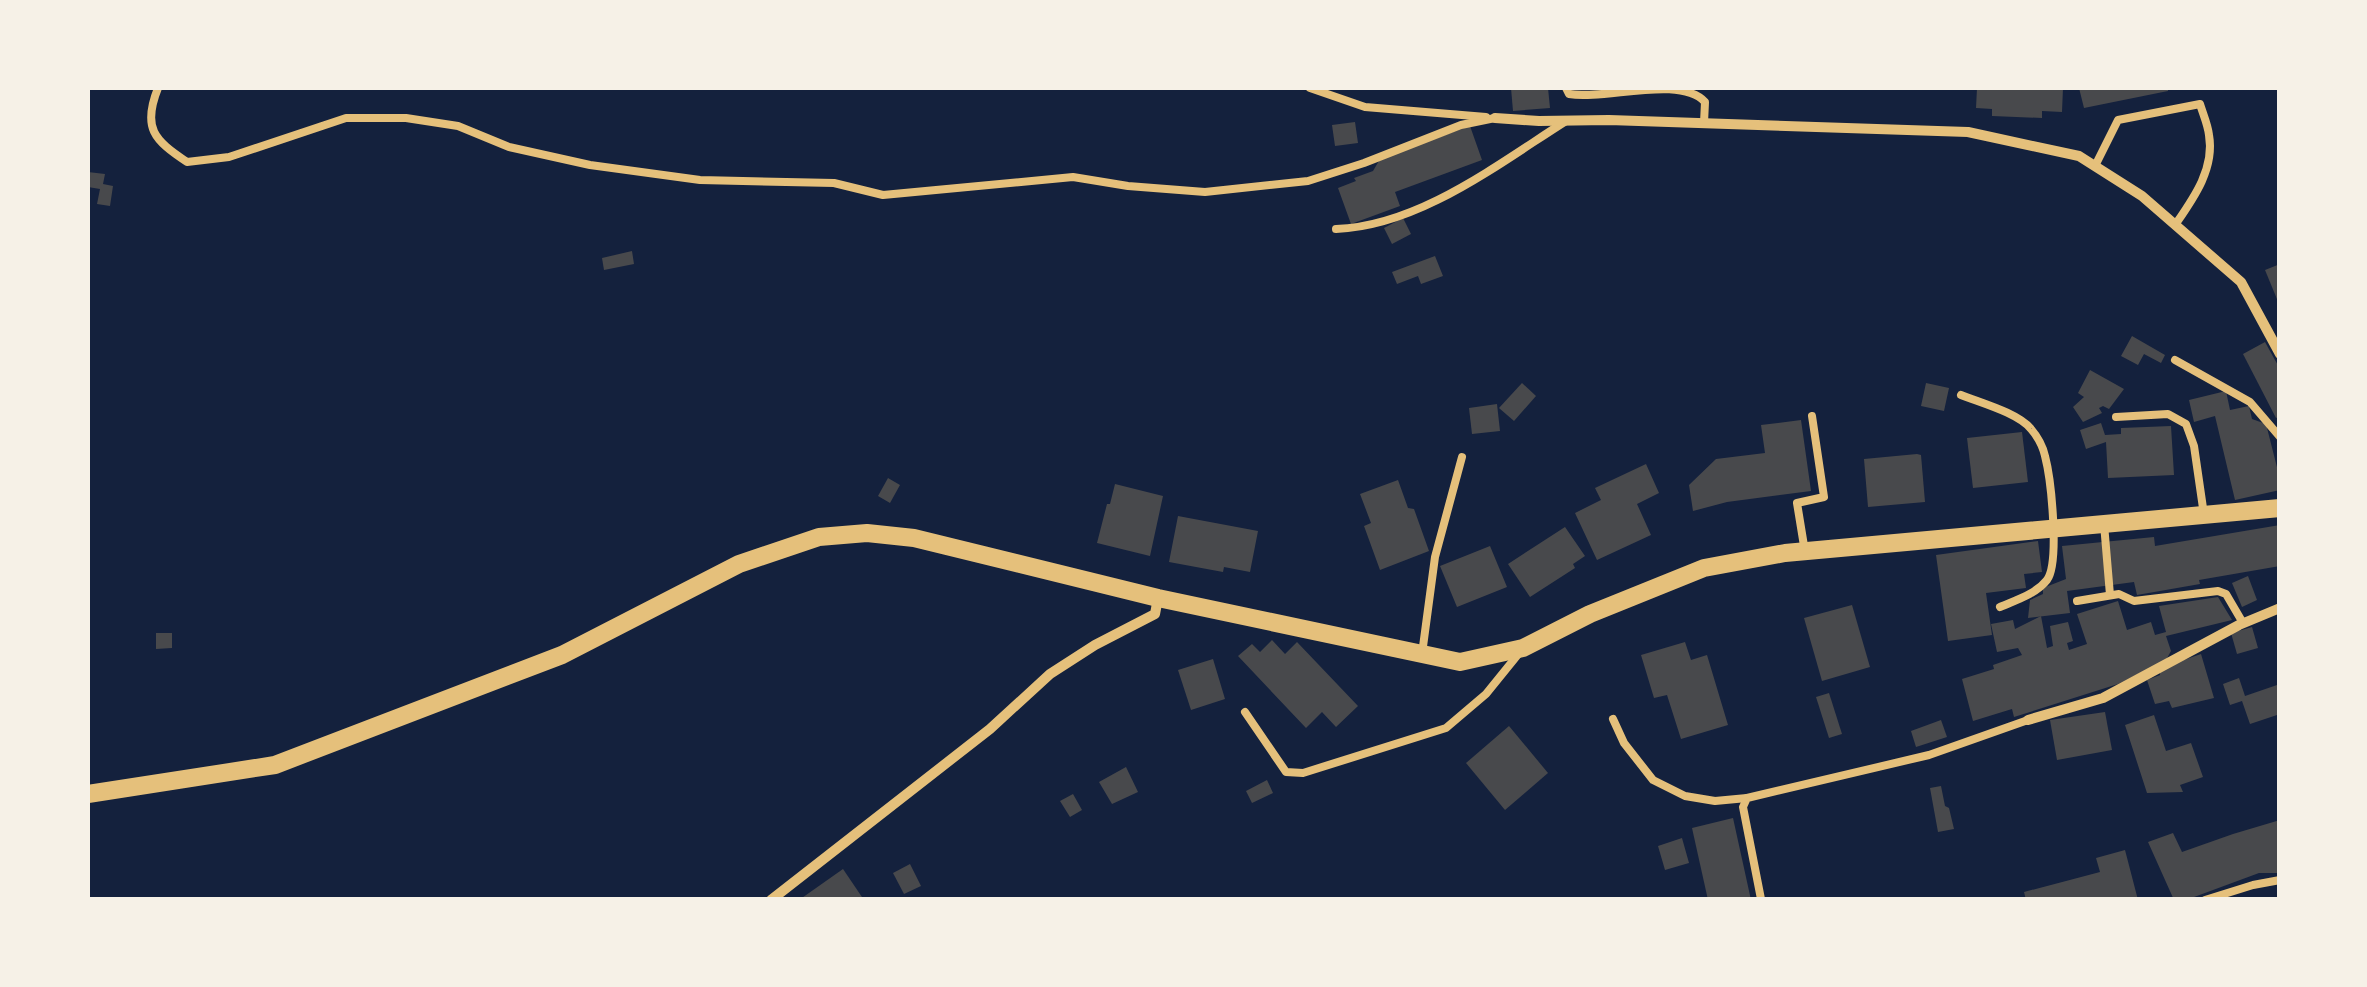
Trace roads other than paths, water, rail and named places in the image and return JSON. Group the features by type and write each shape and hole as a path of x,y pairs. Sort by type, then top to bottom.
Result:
{"street":[{"path":"1495,118 1968,132 2079,156 2142,196 2240,282 2280,354"},
{"path":"88,794 275,765 562,655 739,564 818,537 867,533 914,538 1158,598 1460,662 1523,648 1590,614 1704,568 1785,553 2280,508"},
{"path":"771,900 990,729 1050,674 1155,614 1158,598"},
{"path":"2028,720 2103,698 2243,623 2280,608"}],"lane":[{"path":"158,88 150,117 160,144 187,162 229,157 346,118 406,118 458,126 509,147 590,165 700,180 834,183 882,195 1073,177 1205,192 1265,187 1308,181 1364,164 1461,125 1495,118"},
{"path":"1310,88 1365,107 1495,118"},
{"path":"1566,88 1569,94 1586,97 1664,88 1697,94 1705,102 1704,123"},
{"path":"2095,166 2118,120 2200,104 2210,138 2208,167 2175,225"},
{"path":"1336,229 1364,228 1447,195 1566,121"},
{"path":"2174,360 2250,402 2280,437"},
{"path":"1961,395 2023,420 2034,431 2045,454 2054,529 2049,578 2032,592 2000,607"},
{"path":"2116,417 2168,414 2186,424 2194,446 2204,515"},
{"path":"1805,552 1797,503 1824,496 1812,416"},
{"path":"1422,654 1434,557 1462,457"},
{"path":"2104,524 2110,595"},
{"path":"2078,601 2119,594 2134,601 2218,591 2226,594 2243,623"},
{"path":"1246,712 1286,772 1303,772 1446,728 1486,694 1523,648"},
{"path":"1613,719 1624,743 1652,780 1686,796 1715,801 1747,798 1928,755 2028,720"},
{"path":"1747,798 1743,807 1761,899"},
{"path":"2205,900 2280,880"}]}
